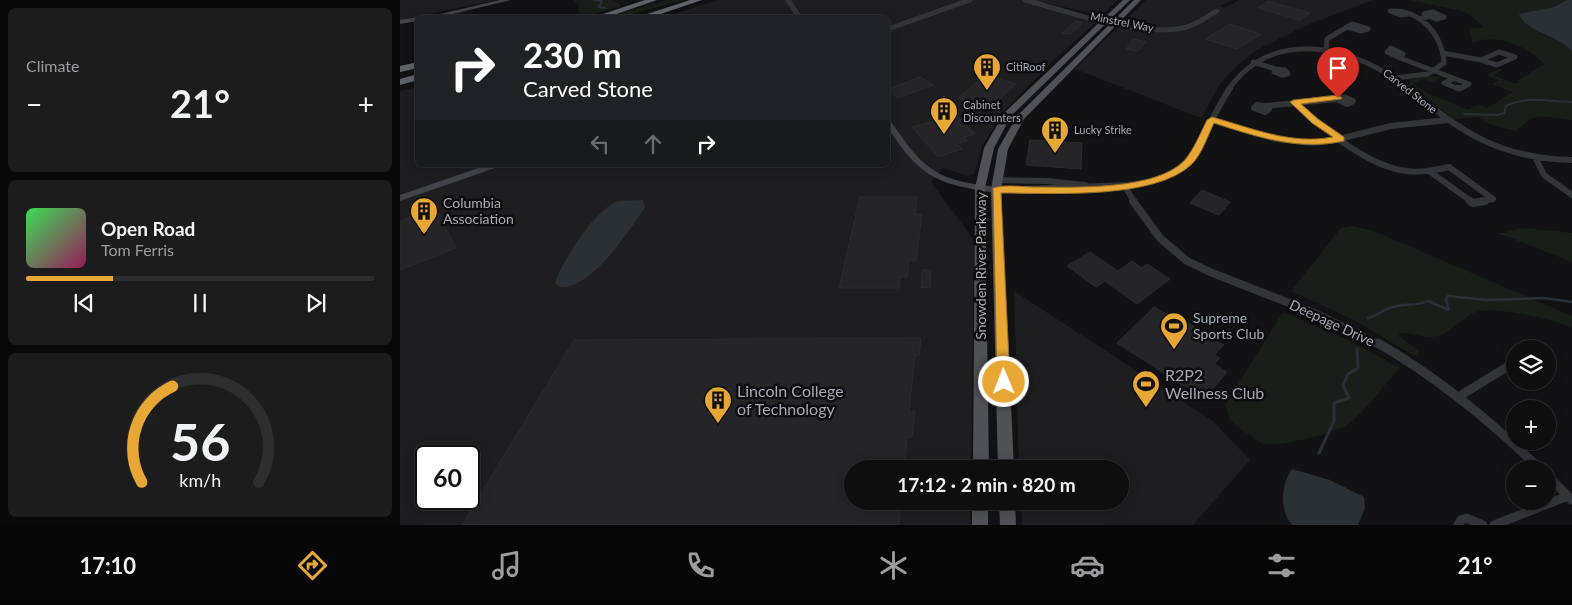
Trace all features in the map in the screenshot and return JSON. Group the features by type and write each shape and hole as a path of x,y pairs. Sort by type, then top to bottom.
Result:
{"highway":[{"path":"605,15 653,0"},
{"path":"649,15 698,0"},
{"path":"400,69 415,65"},
{"path":"400,82 415,78"}],"main road":[{"name":"Snowden River Parkway","path":"1006,460 997,185 1003,150 1020,118 1111,21 1126,0"},
{"name":"Snowden River Parkway","path":"980,460 980,184 989,148 1007,116 1111,21 1138,0"},
{"path":"980,510 980,525"},
{"path":"1007,510 1008,525"}],"street":[{"path":"440,15 508,0"},
{"path":"788,0 798,15"},
{"path":"890,28 970,0"},
{"name":"Minstrel Way","path":"1025,0 1152,29 1174,30 1190,26 1217,11"},
{"path":"1395,78 1434,71 1444,63 1443,53 1432,27 1408,14"},
{"path":"1420,19 1430,16"},
{"path":"400,22 415,20"},
{"path":"1326,52 1328,36 1346,27"},
{"name":"Carved Stone","path":"997,185 1062,190 1125,186 1158,180 1183,167 1194,155 1231,87 1253,62 1282,50 1326,52 1365,61 1395,78 1448,120 1485,142 1535,157 1572,160"},
{"path":"1443,53 1481,60 1497,66 1515,57 1499,52 1481,60"},
{"path":"1400,58 1452,79"},
{"path":"1253,62 1276,69"},
{"path":"1266,106 1338,99"},
{"path":"1294,102 1315,121 1386,166 1407,171 1429,171 1449,167 1493,199 1473,203 1429,171"},
{"path":"1212,120 1264,136 1290,141 1321,142 1341,139 1391,126 1448,120"},
{"path":"890,126 930,172 944,178 966,183 997,185"},
{"path":"1535,157 1544,175 1572,195"},
{"path":"400,198 489,167"},
{"name":"Deepage Drive","path":"1125,186 1149,227 1167,247 1206,270 1348,328 1423,371 1458,397 1530,460"},
{"path":"1458,397 1506,367"},
{"path":"1494,525 1570,498 1556,484"},
{"path":"1458,525 1460,520 1466,518 1483,525"}],"shaded area":[{"path":"400,0 497,0 424,15 415,15 415,17 400,20"},
{"path":"574,0 614,0 622,6 591,15 574,15 579,13 579,7"},
{"path":"666,0 684,0 628,15 615,15"},
{"path":"718,0 1118,0 1104,13 1093,14 1038,1 1032,4 1092,19 1095,23 1054,60 1006,109 982,146 975,173 968,176 943,168 931,182 974,240 971,460 844,460 844,510 970,510 970,525 400,525 400,91 415,87 415,167 890,167 890,15 670,15"},
{"path":"1146,0 1231,0 1221,6 1225,8 1239,0 1373,0 1307,25 1257,50 1238,65 1221,83 1201,118 1075,69"},
{"path":"1409,0 1572,0 1572,120 1541,116 1532,118 1515,131 1489,124 1477,117 1454,119 1409,84 1410,80 1433,76 1442,77 1432,82 1424,79 1414,84 1423,91 1468,110 1478,104 1487,108 1513,92 1492,84 1499,80 1486,75 1499,69 1503,70 1493,75 1516,84 1520,82 1518,80 1545,64 1530,52 1502,40 1482,40 1473,43 1469,29 1485,27 1463,11"},
{"path":"1567,0 1572,0 1572,51 1559,41 1529,26 1519,14 1554,7"},
{"path":"643,200 645,207 619,244 596,269 584,279 572,285 560,287 555,283 565,262 582,235 602,211 612,204 621,201"},
{"path":"1352,226 1374,231 1572,316 1572,328 1523,314 1482,311 1473,313 1447,332 1438,336 1428,337 1399,333 1400,337 1419,350 1419,356 1411,354 1356,321 1291,291 1341,228"},
{"path":"1523,228 1572,233 1572,262 1498,233 1508,233 1508,231"},
{"path":"1014,291 1213,421 1250,460 1193,525 1022,525 1021,510 1129,510 1129,460 1019,460"},
{"path":"1283,312 1344,338 1400,368 1367,406 1345,426 1329,433 1305,439 1281,444 1264,444 1230,420 1225,405"},
{"path":"1292,469 1330,480 1364,497 1365,508 1358,525 1292,525 1285,512 1283,497 1288,475"}],"building":[{"path":"1268,1 1310,13 1300,20 1258,8"},
{"path":"1075,21 1083,23 1070,34 1062,33"},
{"path":"1230,24 1261,34 1237,49 1205,39"},
{"path":"1134,39 1146,42 1138,51 1126,49"},
{"name":"CitiRoof","path":"986,75 1016,84 990,108 958,98"},
{"path":"920,77 934,85 898,98 890,92 890,88"},
{"name":"Cabinet Discounters","path":"957,115 975,134 964,137 967,141 957,144 962,149 938,157 912,127"},
{"name":"Lucky Strike","path":"1030,140 1082,143 1081,169 1026,165"},
{"path":"1202,190 1230,202 1219,215 1190,203"},
{"path":"860,197 917,197 915,214 922,214 916,261 909,261 907,277 900,277 899,288 839,288"},
{"name":"Columbia Association","path":"436,208 456,248 400,270 400,221"},
{"name":"Supreme Sports Club","path":"1090,252 1118,271 1132,261 1142,268 1147,264 1170,279 1137,304 1105,281 1096,287 1067,266"},
{"path":"922,270 931,270 930,287 921,288"},
{"name":"Supreme Sports Club","path":"1154,307 1178,321 1180,318 1224,345 1214,355 1220,358 1214,364 1227,372 1204,399 1117,343"},
{"name":"Lincoln College of Technology","path":"921,338 919,355 915,355 909,412 915,412 912,437 907,437 905,460 844,460 844,510 900,510 899,525 462,525 471,510 480,510 480,495 574,340"}],"waterway":[{"path":"594,0 602,1 599,7 605,8"},
{"path":"1464,114 1497,115 1504,113 1506,106 1530,100 1572,102"},
{"path":"1368,318 1389,308 1428,301 1449,310 1446,299 1448,296 1487,300 1544,298 1572,302"},
{"path":"1319,453 1334,421 1334,403 1349,398 1343,385 1348,374 1358,368 1357,349"}],"place":[{"name":"CitiRoof","path":"987,91"},
{"name":"Cabinet Discounters","path":"944,135"},
{"name":"Lucky Strike","path":"1055,154"},
{"name":"Columbia Association","path":"424,235"},
{"name":"Supreme Sports Club","path":"1174,350"},
{"name":"R2P2 Wellness Club","path":"1146,408"},
{"name":"Lincoln College of Technology","path":"718,424"}],"route":[{"path":"1004,382 996,190 1070,190 1125,186 1158,180 1173,174 1189,161 1198,149 1212,120 1276,139 1302,142 1341,139 1315,121 1294,102 1338,98"}]}
